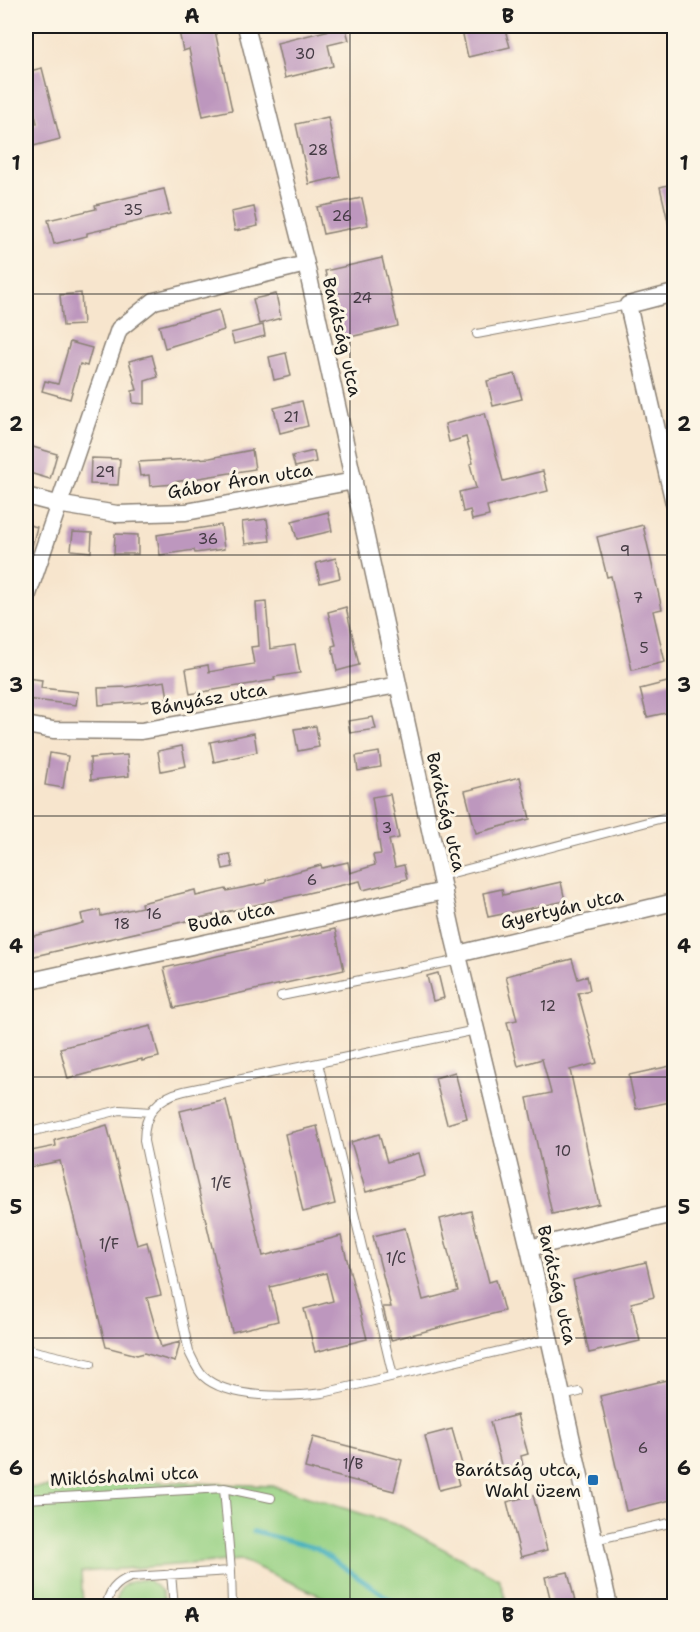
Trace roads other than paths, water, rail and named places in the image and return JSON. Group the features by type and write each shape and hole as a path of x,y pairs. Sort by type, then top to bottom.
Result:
{"street":[{"name":"Barátság utca","path":"246,26 306,264 442,884 529,1248 609,1606"},
{"path":"26,600 57,504 119,329 154,301 306,264"},
{"path":"675,293 628,305 675,503"},
{"name":"Gábor Áron utca","path":"26,496 57,504 117,514 186,512 354,481"},
{"name":"Bányász utca","path":"26,725 54,730 141,731 398,686"},
{"name":"Buda utca","path":"26,982 442,884"},
{"name":"Gyertyán utca","path":"459,957 675,903"},
{"path":"529,1248 675,1214"}],"lane":[{"path":"477,334 628,305"},
{"path":"442,884 675,815"},
{"path":"282,996 459,957"},
{"path":"476,1030 169,1094 159,1102 144,1127 144,1141 189,1352 204,1377 215,1384 238,1391 296,1396 323,1393 550,1339"},
{"path":"318,1063 393,1376"},
{"path":"26,1133 120,1110 151,1112"},
{"path":"26,1349 91,1364"},
{"path":"562,1396 579,1392"},
{"path":"224,1488 232,1606"},
{"name":"Miklóshalmi utca","path":"26,1498 224,1488 271,1498"},
{"path":"594,1540 675,1522"},
{"path":"107,1606 113,1588 124,1579 138,1576 231,1571"},
{"path":"171,1574 174,1606"}],"waterway":[{"path":"253,1531 316,1548 400,1606"}],"place":[{"name":"Barátság utca, Wahl üzem","path":"593,1480"}]}
